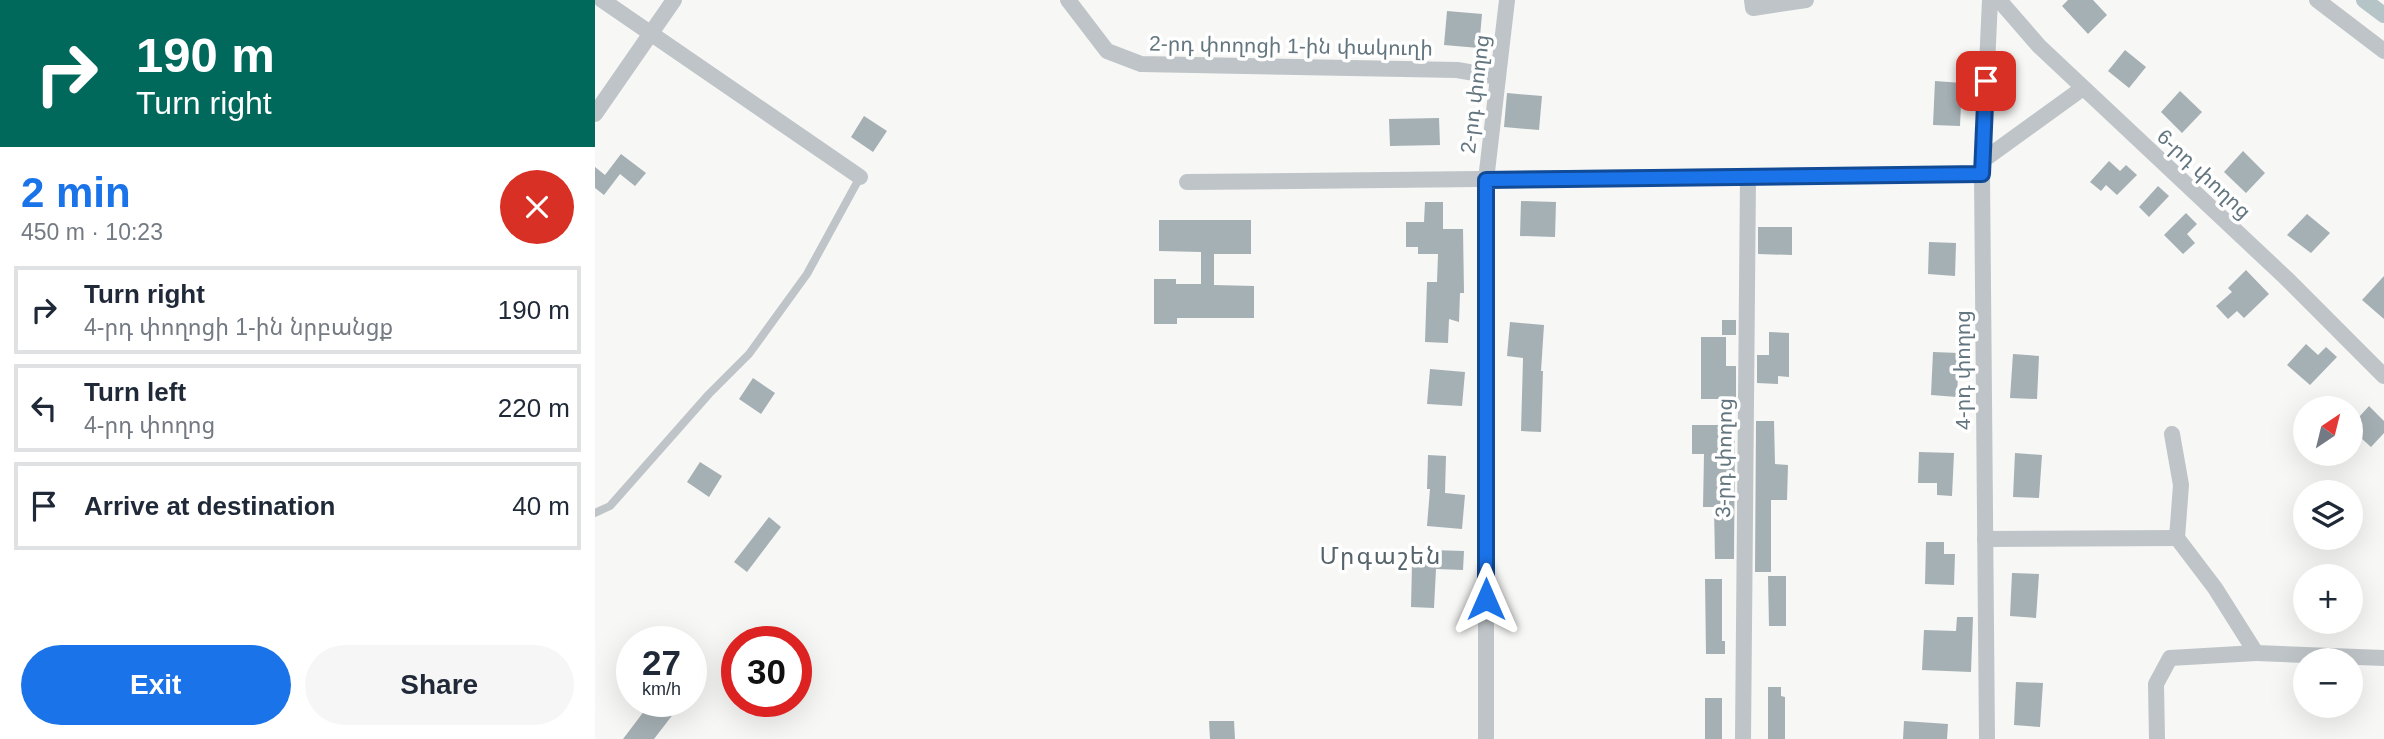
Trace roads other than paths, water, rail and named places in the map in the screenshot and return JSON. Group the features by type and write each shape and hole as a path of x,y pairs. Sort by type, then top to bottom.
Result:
{"street":[{"path":"602,0 860,177"},
{"path":"595,114 674,0"},
{"name":"2-րդ փողոցի 1-ին փակուղի","path":"1068,0 1107,51 1141,64 1457,70 1498,77"},
{"name":"2-րդ փողոց","path":"1486,739 1486,180 1507,0"},
{"path":"1752,0 1753,8 1806,0"},
{"name":"4-րդ փողոց","path":"1986,739 1982,168 1990,0"},
{"name":"6-րդ փողոց","path":"1999,0 2039,46 2286,278 2384,376"},
{"path":"2316,0 2384,51"},
{"path":"1187,182 1748,177 1982,168 2083,88"},
{"name":"3-րդ փողոց","path":"1743,739 1748,177"},
{"path":"2172,434 2181,485 2178,538 2215,588 2256,653"},
{"path":"1985,539 2178,538"},
{"path":"2157,739 2156,684 2170,658 2256,653 2384,658"}],"lane":[{"path":"595,513 610,506 748,354 807,274 860,177"}],"waterway":[{"path":"2364,0 2384,15"}],"district":[{"name":"Մրգաշեն","path":"1381,556"}]}
